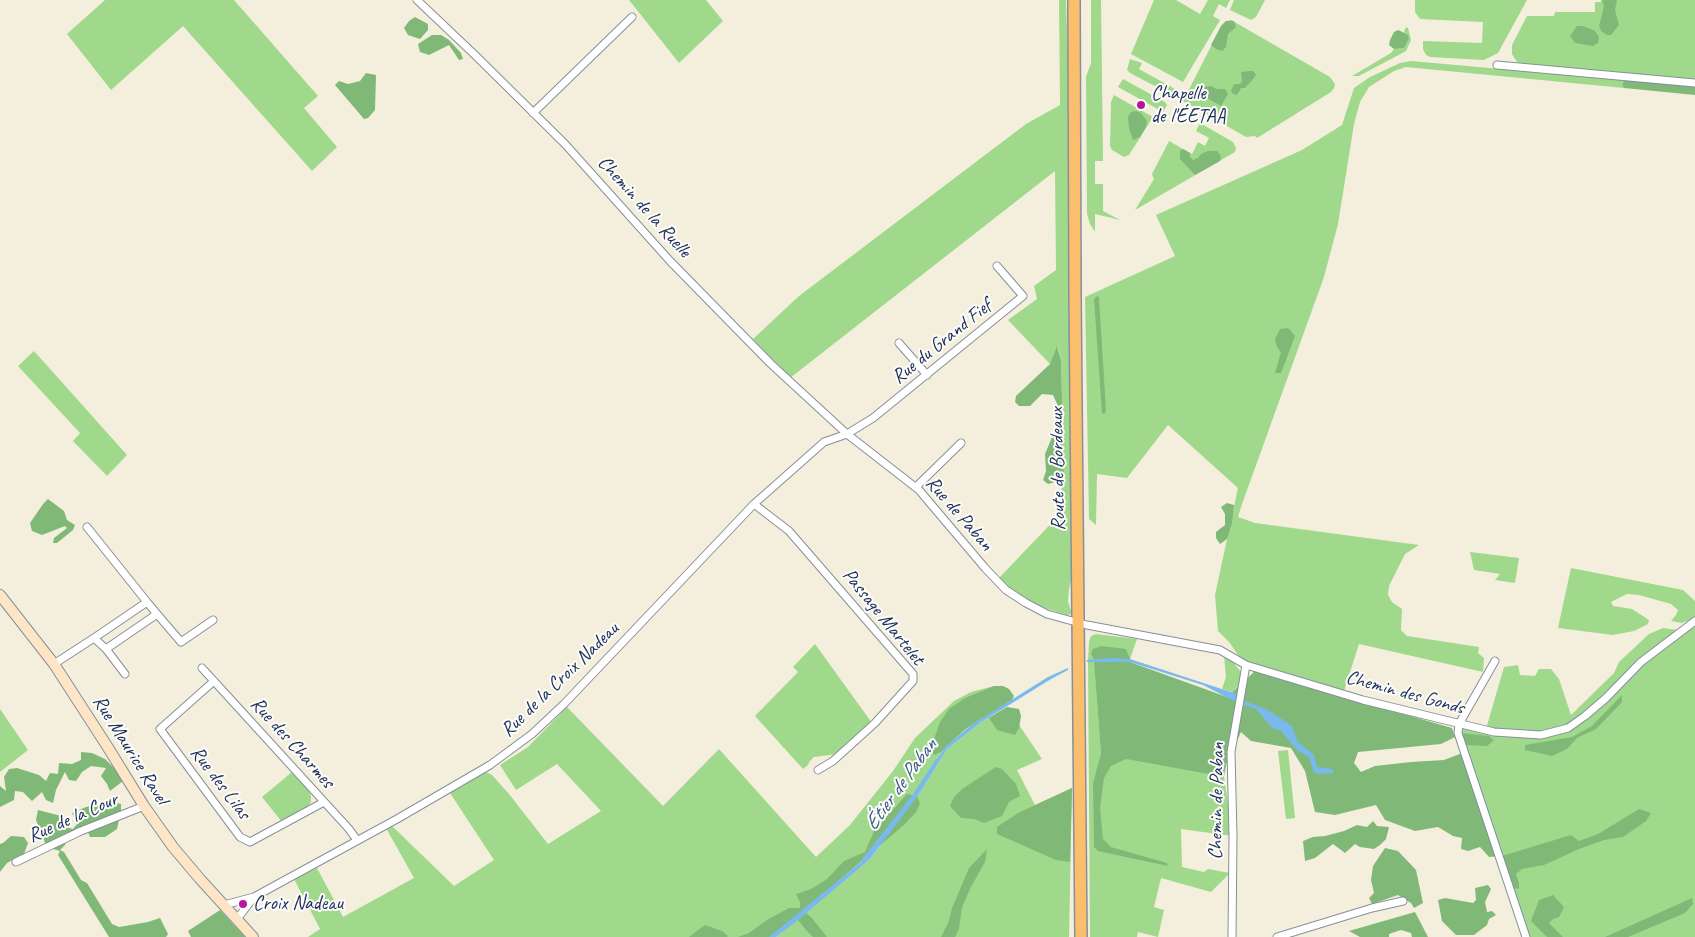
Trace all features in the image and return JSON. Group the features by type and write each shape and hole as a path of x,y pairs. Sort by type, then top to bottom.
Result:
{"main road":[{"name":"Route de Bordeaux","path":"1074,0 1081,937"}],"street":[{"name":"Chemin de la Ruelle","path":"417,0 533,113 604,187 670,261 771,364 847,434"},
{"path":"533,113 632,16"},
{"path":"1497,65 1695,83"},
{"name":"Rue du Grand Fief","path":"847,434 873,418 1023,296 997,266"},
{"path":"899,344 927,375"},
{"name":"Rue de Paban","path":"847,434 916,488 1006,590 1047,614 1078,622"},
{"name":"Rue de la Croix Nadeau","path":"254,897 490,765 532,734 564,704 754,504 824,442 847,434"},
{"path":"916,488 961,443"},
{"name":"Passage Martelet","path":"754,504 789,531 913,674 913,681 875,723 833,761 818,770"},
{"path":"87,527 181,642 213,620"},
{"name":"Rue Maurice Ravel","path":"0,595 54,664 144,806 173,847 254,937"},
{"path":"54,664 148,602"},
{"path":"106,648 157,614"},
{"name":"Chemin des Gonds","path":"1078,622 1114,631 1220,650 1246,666 1363,700 1459,724 1494,732 1541,735 1568,728 1606,698 1641,662 1695,622"},
{"path":"94,638 106,648 125,674"},
{"path":"1495,661 1459,724 1458,733 1526,937"},
{"name":"Chemin de Paban","path":"1232,937 1234,836 1232,752 1246,666"},
{"name":"Rue des Charmes","path":"202,668 357,840"},
{"name":"Rue des Lilas","path":"214,681 160,729 240,837 250,842 324,802"},
{"name":"Rue de la Cour","path":"16,862 81,831 144,806"},
{"path":"224,905 254,897"},
{"path":"236,919 254,897"},
{"path":"1277,937 1403,900"}],"green space":[{"path":"105,0 234,0 318,96 304,108 337,147 312,171 183,26 111,90 67,34"},
{"path":"629,0 706,0 723,21 679,63"},
{"path":"1059,0 1066,0 1069,94 1073,572 1068,601 1071,614 1067,615 1035,605 1019,596 999,578 1063,511 1061,479 1064,474 1061,360 1058,347 1050,364 1008,320 1037,299 1034,286 1056,270 1055,171 790,378 753,339 799,296 1026,124 1060,105"},
{"path":"1091,0 1101,0 1103,161 1095,161 1095,184 1103,184 1103,211 1120,220 1095,214 1095,232 1087,214 1086,77 1091,63"},
{"path":"1154,0 1176,0 1200,14 1208,0 1230,0 1226,8 1219,4 1213,16 1220,20 1183,82 1131,54"},
{"path":"1234,0 1265,0 1256,17 1251,20 1230,10"},
{"path":"1415,0 1527,0 1498,53 1484,60 1430,57 1426,55 1423,49 1423,41 1482,43 1483,22 1420,19 1415,12"},
{"path":"1601,0 1695,0 1695,80 1524,65 1517,62 1512,54 1512,45 1527,16 1554,16 1555,12 1595,12 1595,2 1601,2"},
{"path":"1602,0 1617,0 1615,10 1619,25 1611,35 1601,31 1599,26 1604,6"},
{"path":"415,17 428,24 428,30 420,39 408,35 404,28"},
{"path":"1231,20 1330,77 1335,84 1334,88 1331,92 1257,138 1255,136 1246,137 1183,101 1222,25 1226,21"},
{"path":"1226,21 1234,21 1236,27 1228,34 1226,47 1222,51 1211,45 1221,26"},
{"path":"1577,26 1583,26 1595,31 1599,37 1598,43 1593,46 1575,43 1570,36"},
{"path":"1406,27 1408,28 1411,40 1406,51 1359,76 1352,76 1391,53 1394,49 1404,48 1407,34 1404,32"},
{"path":"1398,30 1407,34 1409,38 1404,48 1394,49 1389,45 1390,40 1394,32"},
{"path":"432,35 441,35 449,40 461,53 463,59 459,60 449,45 429,55 420,52 418,44"},
{"path":"1130,59 1142,63 1139,69 1175,89 1172,95 1130,73 1127,70"},
{"path":"1411,61 1625,80 1622,84 1624,88 1406,67 1394,71 1369,87 1360,102 1354,124 1338,224 1324,277 1238,517 1255,523 1419,545 1405,554 1389,586 1388,595 1392,602 1402,609 1401,630 1407,636 1479,647 1478,653 1484,658 1483,672 1359,644 1343,694 1243,662 1229,642 1218,631 1215,595 1238,488 1168,425 1127,478 1097,474 1096,525 1089,519 1085,297 1175,256 1156,215 1302,150 1342,125 1354,88 1370,77 1400,63"},
{"path":"1253,71 1256,74 1254,78 1245,88 1241,88 1237,95 1233,94 1231,91 1234,84 1240,84 1242,81 1241,72"},
{"path":"366,73 376,75 375,110 368,118 364,119 335,85 339,81 348,84 360,81"},
{"path":"1123,79 1165,102 1167,105 1163,112 1118,87"},
{"path":"1625,80 1695,85 1695,95 1624,88 1622,84"},
{"path":"1211,86 1217,89 1225,89 1228,94 1221,106 1202,95 1203,87"},
{"path":"1114,95 1153,117 1129,155 1124,157 1112,150 1110,146 1111,102"},
{"path":"1131,112 1141,113 1147,121 1140,137 1133,140 1128,117"},
{"path":"1200,123 1233,142 1236,148 1235,152 1135,210 1154,179 1152,174 1169,141 1192,154 1198,142 1205,146 1209,138 1196,131"},
{"path":"1183,149 1190,153 1190,157 1193,160 1208,151 1217,151 1221,156 1220,161 1195,175 1180,159 1180,151"},
{"path":"1097,296 1099,297 1106,411 1104,414 1102,413 1094,299"},
{"path":"1288,328 1295,336 1281,373 1275,373 1281,352 1277,347 1275,339 1280,329"},
{"path":"1057,346 1061,360 1064,474 1059,481 1048,484 1043,480 1046,471 1045,454 1055,430 1058,406 1053,395 1042,394 1030,406 1019,406 1015,402 1016,396 1050,364"},
{"path":"34,351 127,455 107,476 73,441 80,433 18,366"},
{"path":"48,499 64,511 67,520 75,525 73,530 57,543 53,543 54,538 67,528 65,526 42,535 32,531 30,523"},
{"path":"1227,503 1234,505 1232,523 1227,539 1220,544 1216,538 1216,532 1225,525 1225,514 1221,507"},
{"path":"1470,552 1519,558 1515,583 1495,580 1500,574 1474,570"},
{"path":"1571,568 1683,590 1695,601 1695,618 1682,623 1671,621 1678,610 1671,604 1639,595 1627,594 1611,602 1613,606 1632,609 1649,620 1648,624 1634,631 1613,635 1558,628"},
{"path":"1695,621 1695,937 1530,937 1458,733 1459,724 1504,736 1541,735 1486,729 1504,667 1518,665 1520,675 1535,676 1539,669 1551,669 1559,679 1571,715 1614,673 1619,662 1649,634 1663,628 1678,630 1641,662 1602,701"},
{"path":"1096,634 1137,639 1130,659 1094,659 1101,754 1224,777 1233,836 1181,829 1182,867 1204,872 1208,869 1230,873 1211,892 1161,878 1154,907 1164,910 1158,937 1138,932 1137,937 1090,937 1088,661 1089,642 1091,636"},
{"path":"815,644 872,723 838,754 814,757 803,769 755,716 798,672 793,667"},
{"path":"1102,646 1126,649 1130,659 1094,659 1091,654 1093,649"},
{"path":"1224,655 1241,672 1242,682 1232,692 1222,689 1226,677"},
{"path":"1094,662 1130,662 1227,697 1255,671 1452,728 1455,737 1441,744 1358,752 1354,763 1361,772 1375,766 1444,760 1465,752 1502,856 1489,857 1480,847 1468,851 1461,849 1462,838 1453,836 1438,827 1415,831 1385,820 1376,805 1335,815 1315,812 1305,771 1291,748 1251,741 1241,732 1226,765 1224,777 1126,759 1111,766 1104,778 1100,808 1103,839 1111,847 1167,863 1168,866 1098,851 1094,847 1093,783 1101,754"},
{"path":"994,686 1006,705 973,724 946,746 916,792 865,858 772,937 308,937 320,929 294,879 317,868 343,917 414,878 386,828 391,825 454,886 494,860 450,793 486,772 492,775 509,794 548,844 601,811 557,764 516,790 500,765 528,747 567,707 663,806 719,749 816,857 850,825 893,771 915,738 954,701 971,692"},
{"path":"994,686 1003,686 1009,689 1014,696 1012,700 965,729 941,752 935,755 932,752 932,745 940,722 949,709 965,698"},
{"path":"1622,695 1622,702 1596,729 1577,738 1567,749 1552,756 1525,750 1525,745 1572,737 1592,726"},
{"path":"1007,707 1042,759 1017,770 1035,805 1072,788 1069,937 776,937 870,859 919,794 947,749 980,723"},
{"path":"1007,707 1019,709 1021,716 1019,728 1015,735 997,730 989,718"},
{"path":"0,709 28,750 0,772"},
{"path":"1461,733 1489,736 1494,740 1487,746 1465,745"},
{"path":"1288,750 1295,818 1286,819 1278,751"},
{"path":"81,752 92,753 105,759 122,773 123,781 110,791 101,776 106,768 91,766 82,772 76,781 69,780 65,772 56,790 53,803 46,800 42,792 32,801 23,792 15,791 14,800 0,807 0,786 6,791 4,777 9,769 17,768 39,775 46,781 50,773 58,774 59,763 72,764 81,760"},
{"path":"996,767 1002,769 1016,784 1020,796 1009,802 1002,816 984,823 974,819 961,818 950,806 954,797 962,789"},
{"path":"292,772 309,791 311,802 308,807 282,822 262,797"},
{"path":"1072,788 1070,862 1056,860 997,834 997,827 1018,813"},
{"path":"907,794 917,796 920,804 916,812 905,824 773,937 738,937 749,933 789,908 800,908 800,902 796,894 811,889 827,879 844,861 865,852 874,831"},
{"path":"112,802 121,804 117,829 105,837 90,837 88,832 81,831 66,838 65,845 60,850 64,852 81,880 87,883 112,924 119,927 160,918 168,934 166,937 109,937 58,855 60,851 53,849 45,843 36,820 38,810 61,816 61,826 73,829 77,824 72,813 86,807"},
{"path":"1639,809 1651,813 1646,821 1623,837 1604,840 1544,865 1522,869 1516,874 1519,889 1513,888 1502,856 1571,835 1579,841 1598,834"},
{"path":"1373,821 1377,826 1389,827 1386,839 1374,849 1360,847 1355,844 1345,853 1333,844 1315,858 1305,861 1303,841 1313,837 1344,831 1357,825 1367,827"},
{"path":"11,836 24,837 28,843 24,854 7,863 0,872 0,844"},
{"path":"1385,848 1398,851 1416,870 1423,903 1414,908 1411,903 1398,895 1372,904 1369,898 1374,893 1371,880 1373,866"},
{"path":"987,849 985,862 962,907 959,929 955,937 941,937 969,868"},
{"path":"1488,885 1491,889 1485,902 1487,912 1492,911 1496,915 1489,919 1487,925 1474,935 1456,935 1442,921 1438,900 1445,898 1473,903 1476,900 1475,888"},
{"path":"1553,895 1564,907 1559,917 1549,923 1563,937 1547,937 1531,921 1539,900"},
{"path":"1692,898 1693,904 1685,913 1628,937 1605,937"},
{"path":"220,910 245,937 191,937 188,931"},
{"path":"1415,912 1428,937 1412,937 1411,933 1401,930 1389,934 1389,937 1360,937 1349,931"},
{"path":"806,913 827,937 813,937 806,930 798,920"},
{"path":"705,925 722,931 728,936 689,937"}],"water":[{"path":"1094,659 1130,659 1240,695 1239,699 1268,710 1292,726 1298,742 1314,755 1317,767 1332,769 1334,773 1316,773 1313,770 1309,757 1297,750 1281,731 1272,728 1256,709 1238,703 1203,685 1130,662 1094,662"},
{"path":"1068,668 1068,670 980,723 947,749 919,794 870,859 776,937 769,937 866,858 908,803 946,746 973,724 1048,677"}],"waterway":[{"name":"Étier de Paban","path":"1088,661 1122,660"},
{"name":"Étier de Paban","path":"863,860 914,795 937,760"}],"place":[{"name":"Chapelle de l'ÉETAA","path":"1141,105"},
{"name":"Croix Nadeau","path":"243,904"}]}
